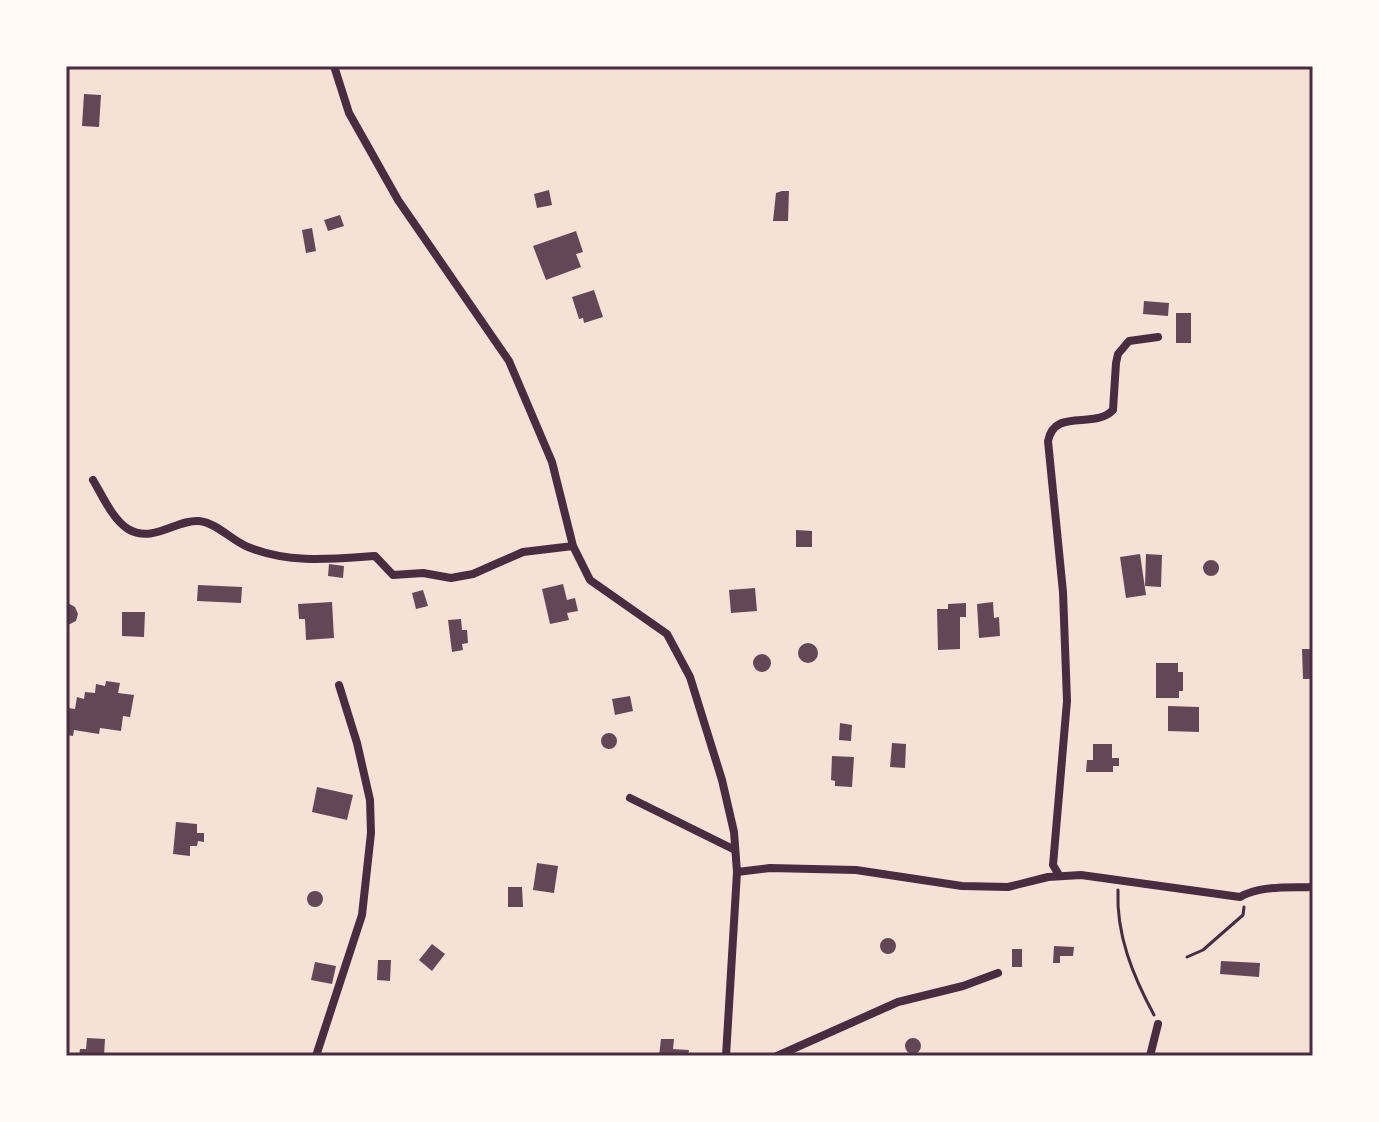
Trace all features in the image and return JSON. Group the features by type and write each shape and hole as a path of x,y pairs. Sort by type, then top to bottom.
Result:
{"street":[{"path":"334,66 349,113 398,200 509,361 552,462 573,546 590,580 667,634 690,677 731,813 735,850 737,872 726,1056"},
{"path":"1059,875 1053,865 1067,701 1063,592 1048,441 1050,431 1060,423 1107,417 1113,410 1118,354 1129,341 1158,337"},
{"path":"93,480 126,528 137,533 151,534 195,520 208,523 248,547 305,561 375,556 393,575 423,573 451,578 473,574 523,552 573,546"},
{"path":"316,1056 362,915 371,833 370,800 339,685"},
{"path":"630,798 735,850"},
{"path":"737,872 770,868 856,870 962,886 1008,887 1059,875 1119,878 1240,897 1248,892 1270,888 1313,887"},
{"path":"777,1056 898,1002 963,986 998,973"},
{"path":"1150,1056 1158,1024"}],"path":[{"path":"1119,878 1117,913 1128,960 1158,1024"},
{"path":"1187,957 1203,950 1243,915 1248,892"}],"building":[{"path":"84,94 101,95 99,127 82,126"},
{"path":"549,190 552,205 537,208 534,194"},
{"path":"789,191 788,221 773,221 776,193"},
{"path":"340,215 344,226 328,231 324,220"},
{"path":"312,228 316,251 306,253 302,230"},
{"path":"576,231 583,252 576,254 581,267 546,280 533,246"},
{"path":"594,290 603,317 584,323 583,318 579,319 572,297"},
{"path":"1144,301 1169,303 1168,316 1143,314"},
{"path":"1176,313 1191,313 1191,343 1176,343"},
{"path":"796,530 812,531 812,547 796,547"},
{"path":"1140,554 1146,595 1126,598 1120,557"},
{"path":"1146,554 1162,555 1161,587 1145,586"},
{"path":"1211,560 1219,568 1211,576 1203,568"},
{"path":"329,564 344,566 343,578 328,576"},
{"path":"563,584 567,600 575,598 578,611 567,613 569,620 550,624 542,589"},
{"path":"198,585 242,587 241,603 197,601"},
{"path":"755,588 757,611 731,613 729,590"},
{"path":"423,590 428,606 416,609 412,593"},
{"path":"66,602 75,607 78,614 76,621 66,626"},
{"path":"332,602 334,638 306,640 305,619 299,619 298,604"},
{"path":"993,602 994,618 999,617 1000,636 979,638 977,604"},
{"path":"966,603 966,617 960,617 960,649 938,650 937,609 948,609 948,604"},
{"path":"122,612 145,612 144,637 122,636"},
{"path":"461,619 462,630 467,630 468,643 462,644 463,650 452,652 448,620"},
{"path":"804,643 812,643 818,653 812,663 804,663 798,657 798,649"},
{"path":"1302,649 1313,649 1313,679 1303,679"},
{"path":"762,654 771,663 762,672 753,663"},
{"path":"1156,663 1178,663 1178,672 1183,672 1183,691 1179,691 1179,698 1156,698"},
{"path":"106,681 120,683 118,693 134,695 130,717 123,716 121,731 100,728 99,734 74,730 73,736 66,735 69,708 75,709 77,697 84,699 85,692 95,693 96,684 105,686"},
{"path":"630,696 633,711 615,715 612,699"},
{"path":"1168,706 1199,707 1199,732 1168,731"},
{"path":"840,723 852,725 851,741 839,740"},
{"path":"606,733 612,733 617,741 615,747 606,749 601,744 601,738"},
{"path":"892,743 906,744 905,768 890,767"},
{"path":"1093,744 1112,744 1112,758 1119,758 1119,766 1113,766 1113,772 1086,772 1087,760 1093,760"},
{"path":"832,756 854,757 852,787 835,786 835,781 831,780"},
{"path":"317,787 353,795 347,820 312,812"},
{"path":"176,822 197,824 197,833 204,833 204,842 198,841 197,846 190,846 190,856 173,854"},
{"path":"537,863 558,866 554,893 533,890"},
{"path":"508,887 522,887 523,907 508,907"},
{"path":"312,891 318,891 323,899 321,905 312,907 307,902 307,896"},
{"path":"888,938 896,946 888,954 880,946"},
{"path":"432,944 445,954 432,971 419,960"},
{"path":"1054,946 1074,947 1073,956 1060,956 1060,963 1053,963"},
{"path":"1012,949 1022,949 1022,967 1012,967"},
{"path":"378,960 391,960 390,981 377,980"},
{"path":"1221,961 1260,963 1259,977 1220,974"},
{"path":"315,962 336,966 332,984 311,980"},
{"path":"87,1038 105,1039 104,1056 79,1056 80,1049 86,1049"},
{"path":"913,1038 921,1046 913,1054 905,1046"},
{"path":"661,1039 674,1039 673,1049 689,1050 688,1056 659,1056"}]}
